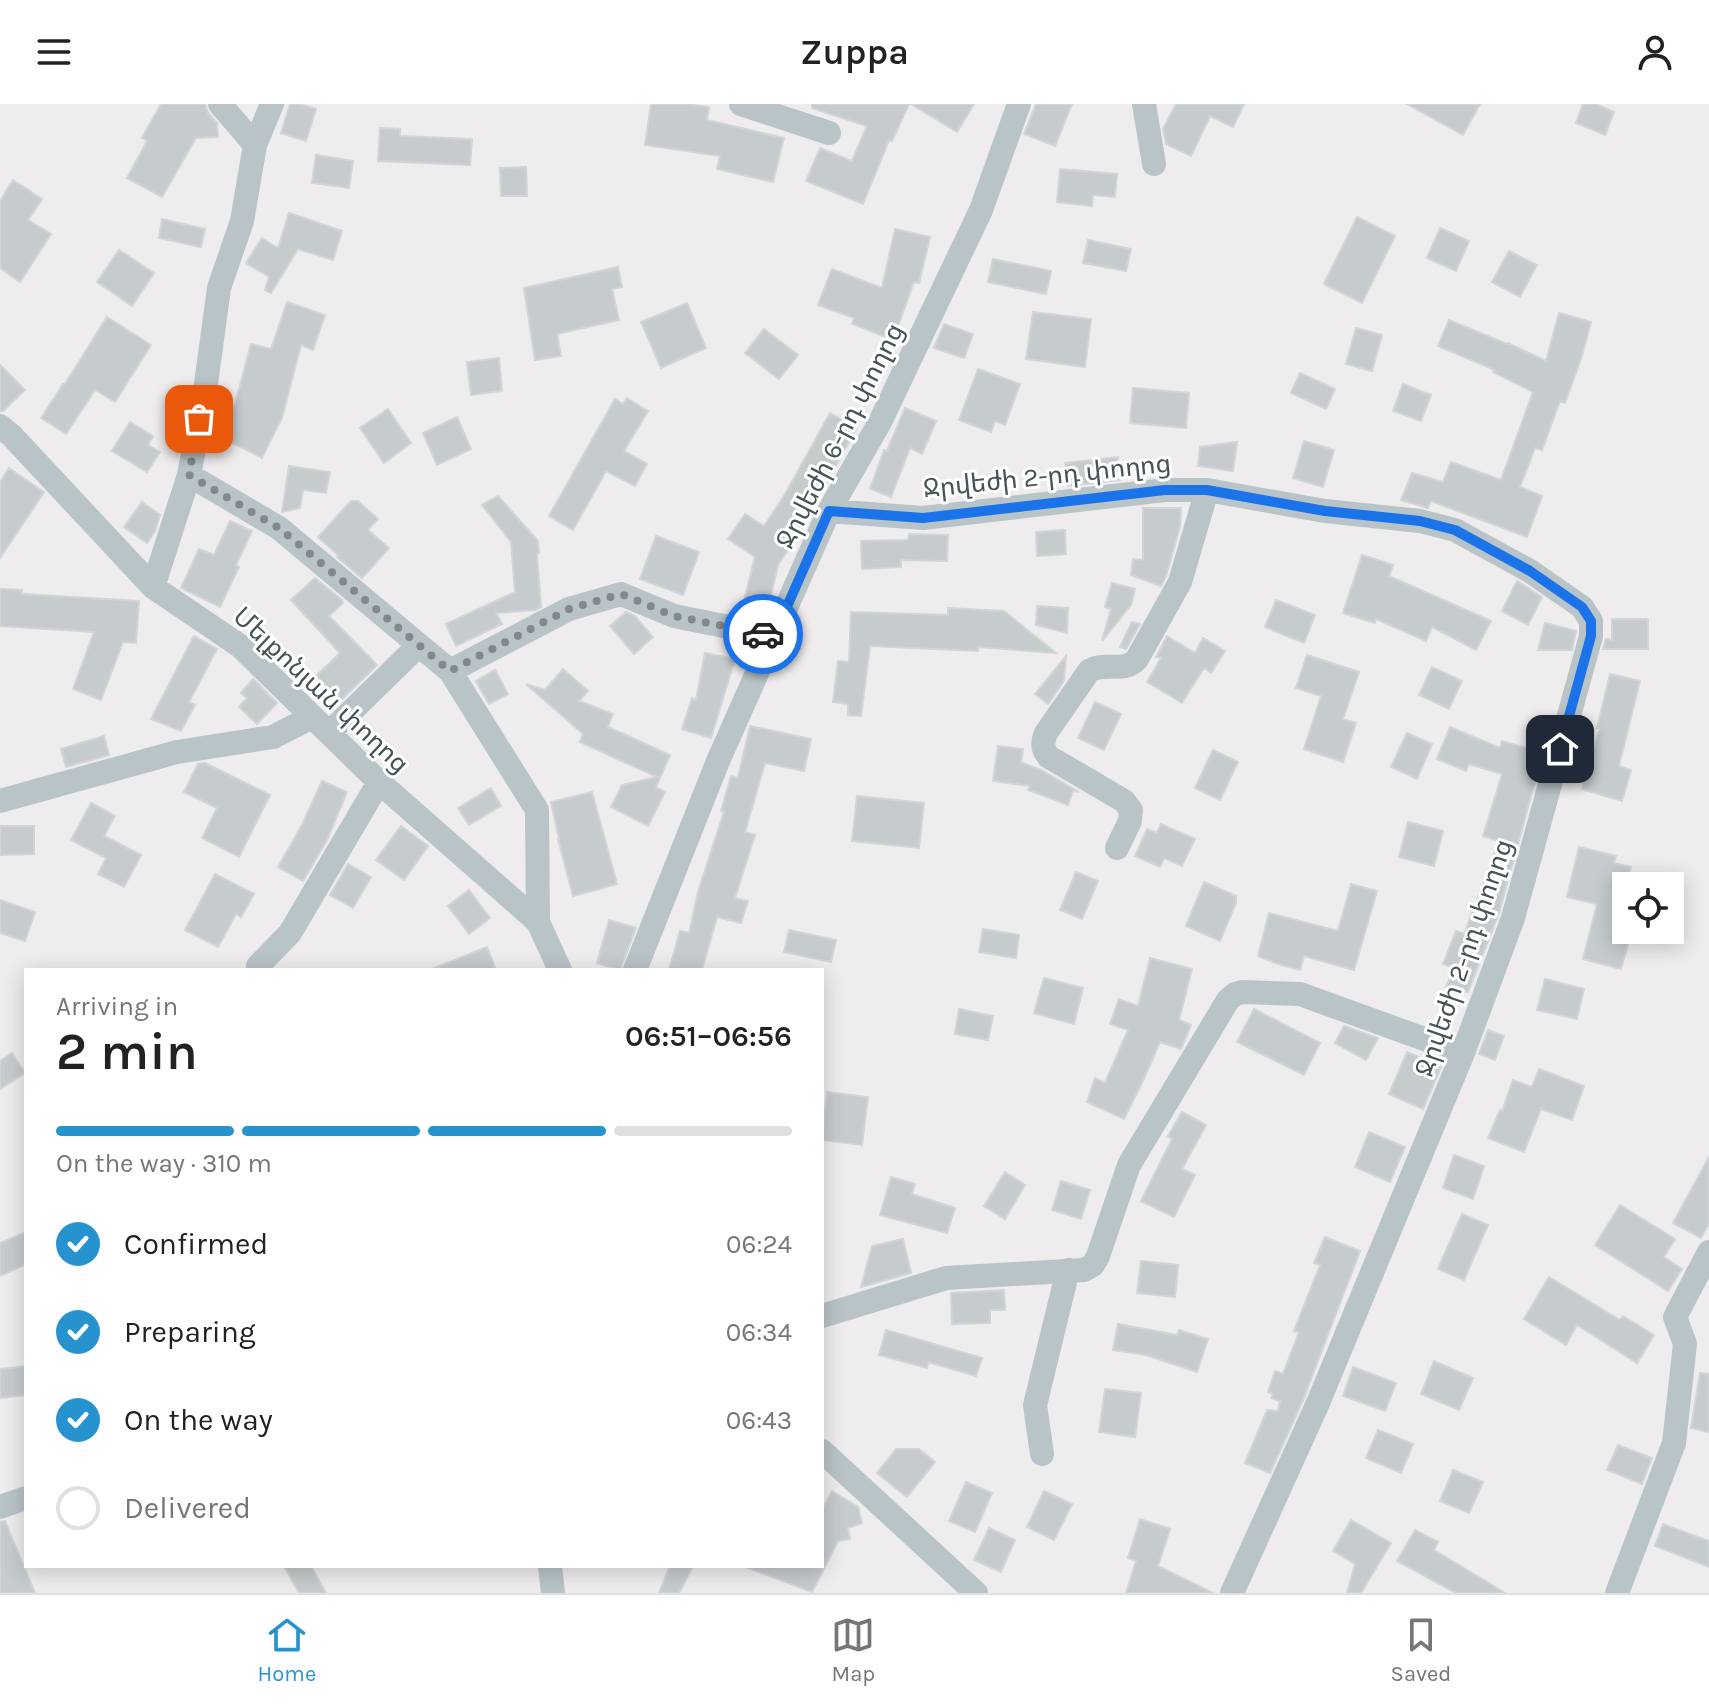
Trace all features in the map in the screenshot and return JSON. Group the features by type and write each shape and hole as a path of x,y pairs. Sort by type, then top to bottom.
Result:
{"street":[{"path":"220,104 255,145"},
{"path":"153,587 189,475 205,391 219,288 242,221 255,145 272,104"},
{"path":"741,104 829,133"},
{"name":"Ջրվեժի 6-րդ փողոց","path":"636,968 718,761 829,511 880,422 981,210 1019,104"},
{"path":"1144,104 1154,164"},
{"name":"Մելքոնյան փողոց","path":"0,426 153,587 240,646 379,782 538,922 559,968"},
{"path":"189,475 279,528 450,671 537,810 538,922"},
{"name":"Ջրվեժի 2-րդ փողոց","path":"829,511 923,518 1165,490 1207,490 1325,511 1420,521 1455,530 1530,571 1582,607 1591,621 1591,636 1513,918 1463,1053 1318,1403 1232,1593"},
{"path":"1117,848 1130,821 1131,810 1124,801 1049,757 1043,751 1043,741 1089,671 1098,666 1125,668 1137,659 1180,582 1207,490"},
{"path":"450,671 569,609 621,594 674,616 774,636"},
{"path":"0,801 177,752 273,737 320,725 419,645"},
{"path":"258,966 290,933 379,782"},
{"path":"824,1315 946,1278 1084,1270 1093,1265 1129,1165 1228,1000 1235,994 1300,994 1463,1053"},
{"path":"1617,1593 1674,1443 1685,1344 1675,1317 1709,1252"},
{"path":"1042,1454 1035,1405 1068,1270"},
{"path":"824,1453 976,1593"},
{"path":"0,1507 24,1499"},
{"path":"550,1568 553,1593"}],"building":[{"path":"161,104 205,104 217,123 218,137 196,138 162,197 127,178 147,141 142,138"},
{"path":"290,104 316,109 306,141 281,133"},
{"path":"651,104 709,107 707,120 784,138 773,182 717,169 720,156 645,145"},
{"path":"812,104 909,104 892,141 889,140 863,204 806,181 820,148 852,161 867,126 812,108"},
{"path":"911,104 974,104 957,132"},
{"path":"1036,104 1072,104 1055,146 1024,134"},
{"path":"1176,104 1244,104 1233,127 1210,116 1191,156 1166,144 1163,129"},
{"path":"1407,104 1480,104 1463,135"},
{"path":"1583,104 1596,104 1614,112 1605,135 1576,123"},
{"path":"380,128 400,129 400,136 472,139 470,165 378,161"},
{"path":"316,155 353,161 349,188 312,183"},
{"path":"526,167 527,196 501,196 500,168"},
{"path":"1060,169 1117,174 1115,197 1093,195 1092,206 1057,202"},
{"path":"13,180 42,199 28,220 51,234 20,282 0,268 0,201"},
{"path":"289,213 342,231 333,260 298,249 271,293 265,290 269,277 246,263 262,238 278,248"},
{"path":"1357,217 1395,236 1362,303 1324,284"},
{"path":"162,219 205,229 201,247 159,238"},
{"path":"1440,228 1469,241 1456,271 1427,258"},
{"path":"895,229 930,237 919,283 914,282 893,340 852,324 854,318 818,305 832,269 882,288"},
{"path":"1088,240 1131,249 1126,271 1083,263"},
{"path":"119,250 154,273 132,306 97,282"},
{"path":"1509,251 1537,265 1520,297 1492,282"},
{"path":"993,259 1051,271 1046,294 988,282"},
{"path":"618,267 622,287 612,289 619,320 557,334 561,356 535,360 524,288"},
{"path":"287,302 325,315 313,350 301,345 282,418 262,458 219,436 235,404 251,344 271,349"},
{"path":"687,303 706,348 661,368 641,322"},
{"path":"1033,312 1091,319 1085,367 1026,359"},
{"path":"1559,313 1591,322 1565,403 1560,401 1542,450 1535,448 1520,487 1542,496 1527,537 1431,501 1428,508 1401,500 1412,473 1443,482 1451,462 1501,480 1533,392 1493,372 1495,370 1438,346 1449,320 1546,361"},
{"path":"107,317 151,345 115,402 95,390 66,434 41,418"},
{"path":"944,324 973,334 964,358 934,348"},
{"path":"1356,328 1382,335 1372,371 1346,364"},
{"path":"764,329 798,355 779,379 745,353"},
{"path":"499,358 502,391 471,395 467,362"},
{"path":"0,365 25,390 3,411 0,411"},
{"path":"978,369 1020,384 1005,425 995,421 991,432 959,420"},
{"path":"1300,373 1335,389 1326,409 1291,393"},
{"path":"1403,384 1431,395 1421,421 1393,411"},
{"path":"1133,388 1189,393 1186,428 1130,423"},
{"path":"627,398 648,411 624,451 647,464 635,486 606,471 573,530 549,516 615,399 623,404"},
{"path":"905,408 936,421 922,454 910,448 891,497 870,489 884,450 887,451"},
{"path":"388,409 411,443 384,463 360,428"},
{"path":"830,413 857,428 811,515 778,565 766,616 742,609 755,557 728,539 745,514 764,526"},
{"path":"457,417 471,449 437,465 423,433"},
{"path":"130,422 153,436 148,445 160,452 147,472 112,451"},
{"path":"1304,441 1334,450 1323,487 1293,478"},
{"path":"1237,442 1233,471 1198,466 1200,447"},
{"path":"1118,457 1120,480 1068,486 1065,463"},
{"path":"289,466 330,472 326,493 303,490 300,508 282,512"},
{"path":"9,468 44,492 0,558 0,482"},
{"path":"498,496 538,541 541,607 496,613 502,624 456,646 446,624 515,592 511,542 482,505"},
{"path":"351,501 358,501 378,519 368,530 389,548 362,578 318,537"},
{"path":"142,502 160,515 147,543 124,527"},
{"path":"1143,508 1181,508 1180,527 1161,586 1131,575 1133,559 1143,560"},
{"path":"230,521 252,531 220,607 181,588 199,549 214,555"},
{"path":"1065,530 1066,554 1037,556 1036,532"},
{"path":"909,534 948,535 947,561 901,560 901,567 862,569 861,541 908,540"},
{"path":"656,536 699,552 683,595 640,579"},
{"path":"1362,555 1393,565 1389,576 1491,621 1476,650 1432,627 1426,641 1376,619 1375,623 1343,613"},
{"path":"315,578 342,600 343,603 329,616 377,665 341,700 316,676 340,653 291,600"},
{"path":"1517,581 1542,597 1528,625 1502,611"},
{"path":"1112,583 1135,589 1131,605 1102,641 1111,609 1105,607"},
{"path":"0,589 22,590 22,594 139,601 136,643 123,642 101,700 73,689 94,632 0,626"},
{"path":"1276,600 1315,615 1304,643 1265,627"},
{"path":"1037,606 1068,608 1067,633 1036,625"},
{"path":"948,608 1004,611 1056,653 978,647 978,651 870,646 861,716 848,715 848,704 833,702 838,661 849,662 851,612 948,615"},
{"path":"626,612 635,616 653,637 634,654 610,626"},
{"path":"1612,619 1648,619 1648,649 1603,649 1606,639 1612,640"},
{"path":"1132,622 1140,624 1126,649 1120,647"},
{"path":"1545,623 1576,631 1572,650 1538,650"},
{"path":"194,636 217,649 189,702 195,705 181,731 151,719"},
{"path":"1167,636 1195,653 1203,638 1225,651 1211,673 1204,668 1182,703 1147,682 1161,658 1156,657"},
{"path":"705,653 735,659 711,738 682,729 692,698 696,700"},
{"path":"1307,655 1359,672 1343,719 1356,723 1343,762 1304,749 1321,696 1296,688"},
{"path":"1066,656 1064,681 1048,704 1035,694"},
{"path":"1432,667 1462,681 1449,709 1419,695"},
{"path":"563,669 588,691 579,701 613,714 608,727 670,755 656,787 665,792 648,826 611,807 622,785 657,777 580,742 583,734 526,684 545,690"},
{"path":"495,670 508,694 489,704 476,681"},
{"path":"1610,674 1640,681 1619,766 1631,770 1622,801 1582,789 1600,728 1597,728"},
{"path":"253,679 277,703 257,724 239,707 247,698 241,693"},
{"path":"1095,702 1121,714 1104,750 1078,738"},
{"path":"750,726 811,739 804,771 765,763 745,832 755,835 735,898 748,901 741,923 717,917 703,968 670,968 680,931 689,933 698,892 724,812 721,811 731,776 738,778"},
{"path":"1450,727 1500,748 1502,741 1543,753 1499,913 1468,992 1446,987 1454,968 1443,964 1456,931 1464,934 1499,841 1483,836 1502,774 1469,764 1466,771 1437,759"},
{"path":"1407,733 1432,744 1417,779 1391,767"},
{"path":"104,736 109,755 66,767 61,749"},
{"path":"998,746 1023,749 1021,762 1079,792 1073,791 1068,805 1028,790 1030,786 993,781"},
{"path":"1213,750 1238,762 1220,800 1195,788"},
{"path":"205,763 270,795 239,857 202,838 217,808 184,792 198,764"},
{"path":"322,781 347,792 327,840 303,881 278,867"},
{"path":"491,788 501,806 469,825 458,808"},
{"path":"592,792 617,884 573,896 551,802"},
{"path":"857,796 924,803 919,848 852,841"},
{"path":"91,803 115,816 104,836 141,855 124,887 98,874 106,858 71,840"},
{"path":"1408,822 1443,831 1434,866 1399,857"},
{"path":"1161,824 1195,839 1182,866 1164,858 1160,867 1135,856 1147,829 1157,833"},
{"path":"0,826 34,826 34,854 0,855"},
{"path":"401,826 428,846 404,880 376,860"},
{"path":"1579,847 1616,856 1614,863 1631,867 1630,872 1612,872 1612,944 1628,944 1621,969 1583,959 1597,904 1567,897"},
{"path":"348,864 371,877 353,908 330,895"},
{"path":"1076,872 1098,881 1082,919 1060,910"},
{"path":"215,874 254,894 241,917 236,914 218,947 185,930"},
{"path":"1204,882 1236,896 1220,941 1186,926"},
{"path":"1351,884 1377,891 1354,970 1304,956 1300,970 1258,956 1269,913 1338,931"},
{"path":"469,890 490,918 469,934 448,906"},
{"path":"0,900 35,912 25,941 0,933"},
{"path":"609,920 636,928 621,968 597,963"},
{"path":"983,929 1019,935 1016,958 979,952"},
{"path":"789,930 836,940 831,962 784,952"},
{"path":"487,947 495,968 434,968"},
{"path":"1150,958 1192,969 1179,1020 1191,1025 1181,1049 1160,1042 1124,1119 1087,1102 1095,1078 1105,1083 1128,1030 1110,1024 1119,999 1138,1006"},
{"path":"1044,978 1083,988 1074,1024 1034,1013"},
{"path":"1545,979 1584,989 1577,1019 1537,1010"},
{"path":"959,1009 993,1016 988,1040 955,1034"},
{"path":"1254,1009 1320,1043 1304,1075 1237,1042"},
{"path":"1344,1026 1378,1038 1366,1060 1335,1043"},
{"path":"1488,1030 1504,1036 1495,1060 1479,1054"},
{"path":"1407,1052 1441,1067 1423,1109 1389,1094"},
{"path":"12,1053 24,1074 0,1089 0,1061"},
{"path":"1539,1069 1584,1086 1572,1120 1541,1109 1524,1152 1488,1138 1513,1080 1532,1087"},
{"path":"827,1092 868,1097 862,1145 824,1140"},
{"path":"1182,1112 1206,1125 1182,1169 1195,1175 1174,1217 1141,1201 1172,1139 1168,1136"},
{"path":"1369,1132 1405,1147 1390,1182 1355,1167"},
{"path":"1454,1155 1484,1166 1473,1199 1443,1188"},
{"path":"1709,1157 1709,1224 1701,1238 1673,1223"},
{"path":"1005,1172 1025,1185 1005,1219 984,1206"},
{"path":"891,1177 915,1184 912,1194 955,1208 947,1233 880,1215"},
{"path":"1061,1181 1090,1190 1081,1219 1052,1210"},
{"path":"1620,1205 1675,1239 1664,1257 1682,1269 1668,1291 1595,1245"},
{"path":"1462,1214 1488,1225 1464,1280 1438,1269"},
{"path":"24,1233 24,1265 0,1276 0,1243"},
{"path":"1325,1237 1360,1251 1303,1400 1270,1473 1245,1463 1267,1410 1278,1411 1280,1401 1271,1398 1273,1394 1268,1392 1275,1371 1283,1374 1299,1332 1294,1331 1320,1265 1314,1263"},
{"path":"903,1239 911,1273 861,1287 872,1246"},
{"path":"1141,1261 1178,1265 1175,1297 1137,1293"},
{"path":"1549,1277 1620,1320 1623,1316 1654,1335 1637,1363 1577,1325 1566,1345 1524,1319"},
{"path":"1004,1290 1005,1310 990,1310 990,1323 952,1324 951,1293"},
{"path":"1118,1324 1177,1335 1179,1330 1208,1339 1197,1372 1146,1355 1113,1350"},
{"path":"886,1330 982,1358 976,1376 928,1362 927,1368 879,1355"},
{"path":"1434,1361 1473,1378 1459,1410 1421,1394"},
{"path":"24,1366 24,1395 0,1398 0,1369"},
{"path":"1353,1367 1396,1383 1385,1411 1343,1396"},
{"path":"1700,1373 1709,1374 1709,1432 1691,1428"},
{"path":"1105,1389 1141,1393 1135,1437 1099,1432"},
{"path":"1378,1430 1413,1444 1401,1473 1366,1458"},
{"path":"1618,1445 1652,1458 1642,1484 1607,1470"},
{"path":"896,1449 919,1449 935,1462 907,1497 877,1473"},
{"path":"1453,1470 1483,1482 1469,1513 1440,1501"},
{"path":"966,1482 992,1493 975,1532 949,1521"},
{"path":"832,1491 858,1507 862,1523 848,1528 850,1539 838,1541 812,1592 748,1568 824,1568 824,1506"},
{"path":"1044,1491 1072,1504 1054,1540 1027,1527"},
{"path":"1140,1519 1170,1529 1158,1566 1213,1593 1126,1593 1136,1561 1128,1558"},
{"path":"1351,1520 1391,1543 1361,1593 1347,1593 1355,1564 1333,1551"},
{"path":"5,1521 35,1593 0,1593 0,1522"},
{"path":"1663,1524 1709,1541 1709,1567 1655,1546"},
{"path":"989,1528 1015,1540 1001,1572 974,1560"},
{"path":"1415,1530 1438,1542 1434,1550 1505,1593 1456,1593 1397,1561"},
{"path":"285,1568 312,1568 326,1593 299,1593"},
{"path":"669,1568 692,1568 679,1593 659,1593"}],"way so far":[{"path":"199,419 189,475 279,528 450,671 569,609 621,594 674,616 763,634"}],"route":[{"path":"763,634 774,636 829,511 923,518 1165,490 1207,490 1325,511 1420,521 1455,530 1530,571 1582,607 1591,621 1591,636 1560,749"}]}
